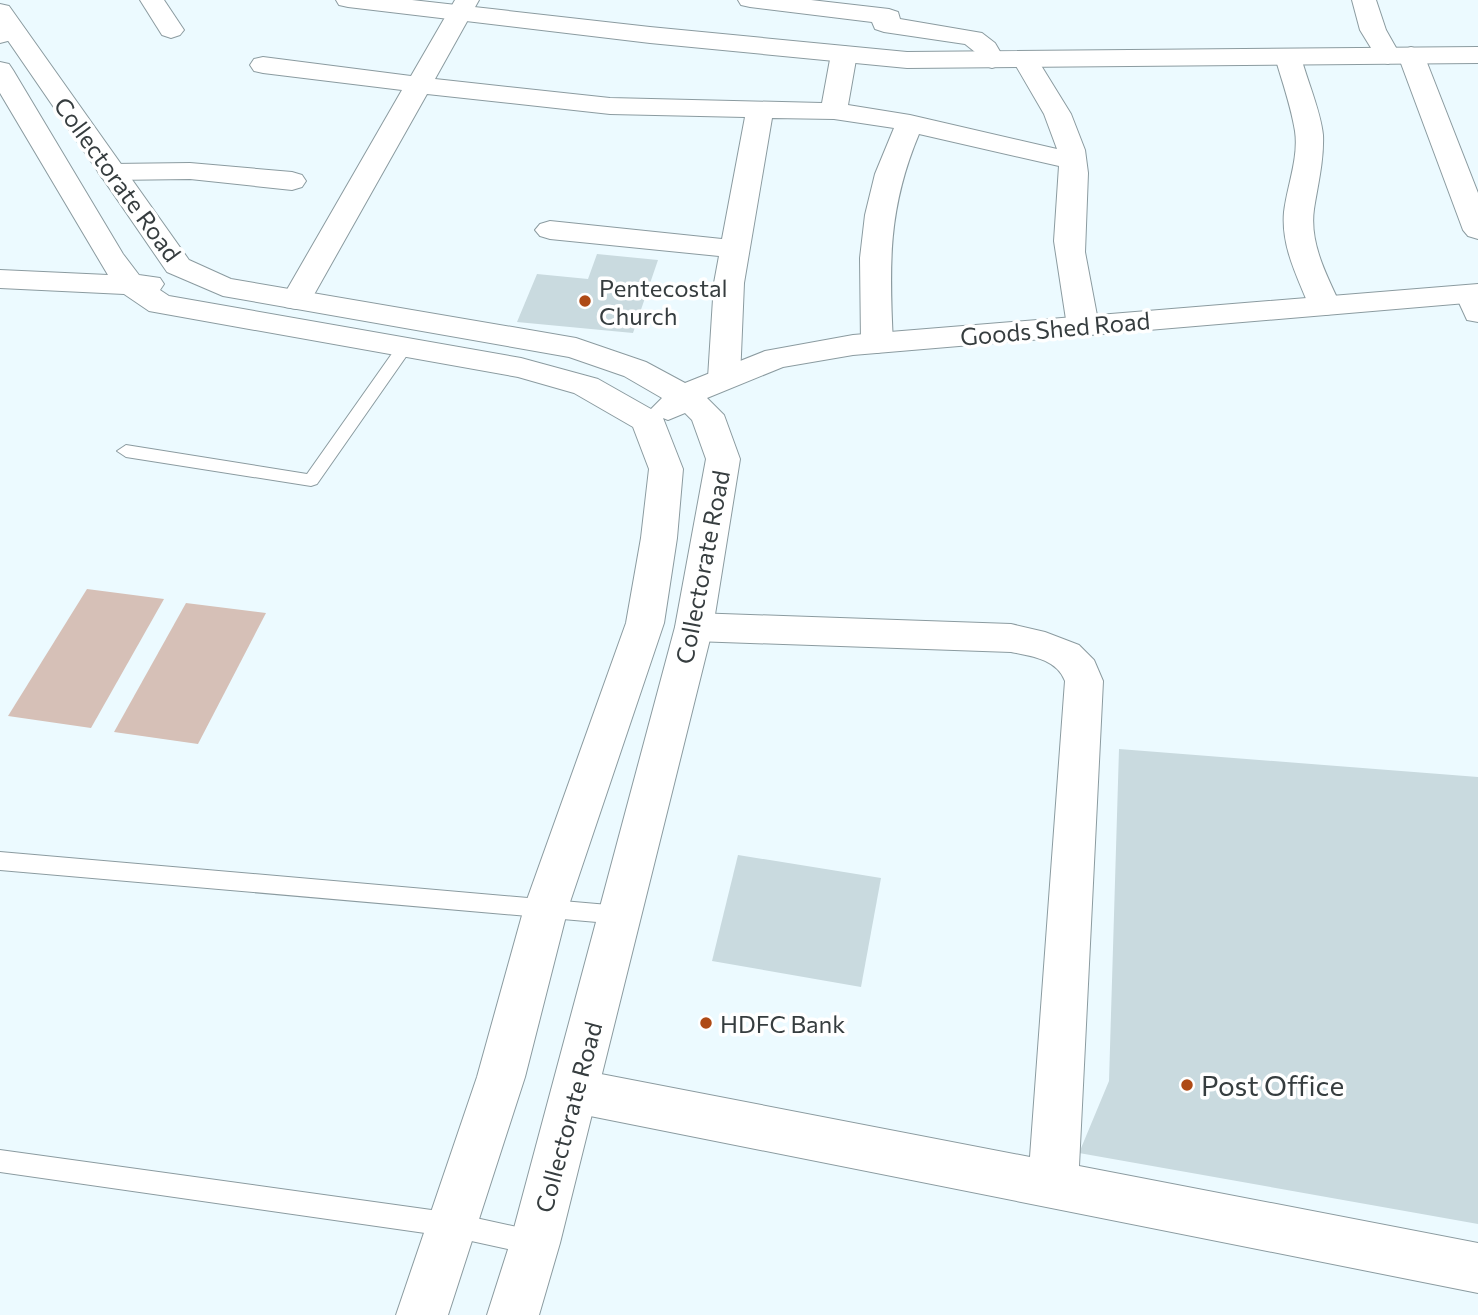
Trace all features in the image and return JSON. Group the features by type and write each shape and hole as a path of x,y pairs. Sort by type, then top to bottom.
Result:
{"street":[{"path":"152,0 171,30"},
{"path":"348,0 463,6 907,60 1478,55"},
{"path":"750,0 891,14 973,38 986,48 992,60"},
{"path":"1364,0 1373,30 1399,55 1478,230"},
{"path":"296,300 463,6"},
{"path":"834,111 854,55 891,14"},
{"name":"Collectorate Road","path":"4,26 178,266 223,287 576,348 635,369 686,397 707,415 723,459 694,627 575,1091 513,1315"},
{"path":"1288,57 1309,133 1305,188 1299,210 1299,234 1325,306"},
{"path":"1025,59 1059,117 1073,162 1069,243 1083,326"},
{"path":"263,65 549,101 610,106 834,111 910,123 1073,162"},
{"name":"Collectorate Road","path":"0,70 104,246 131,285 160,304 521,368 586,386 648,421 667,469 645,623 546,908 501,1077 422,1315"},
{"path":"724,379 729,283 760,109"},
{"path":"877,343 874,262 880,213 888,176 910,123"},
{"path":"112,172 190,171 292,181"},
{"path":"550,230 734,249"},
{"path":"0,279 131,285 203,278"},
{"name":"Goods Shed Road","path":"648,421 703,386 776,358 877,343 1325,306 1475,300"},
{"path":"694,627 1012,638 1065,653 1082,669 1084,681 1053,1185"},
{"path":"575,1091 1478,1268"}],"lane":[{"path":"126,451 311,480 404,348"},
{"path":"0,861 620,915"},
{"path":"0,1161 453,1225 535,1243"}],"shaded area":[{"path":"87,589 164,599 91,728 8,716"},
{"path":"186,603 266,613 198,744 114,732"}],"building":[{"name":"Pentecostal Church","path":"597,254 658,260 633,333 517,322 537,274 588,279"},
{"path":"1119,749 1478,777 1478,1224 1079,1153 1109,1081"},
{"path":"738,855 881,878 861,987 712,961"}],"place":[{"name":"Pentecostal Church","path":"585,301"},
{"name":"HDFC Bank","path":"706,1023"},
{"name":"Post Office","path":"1187,1085"}]}
